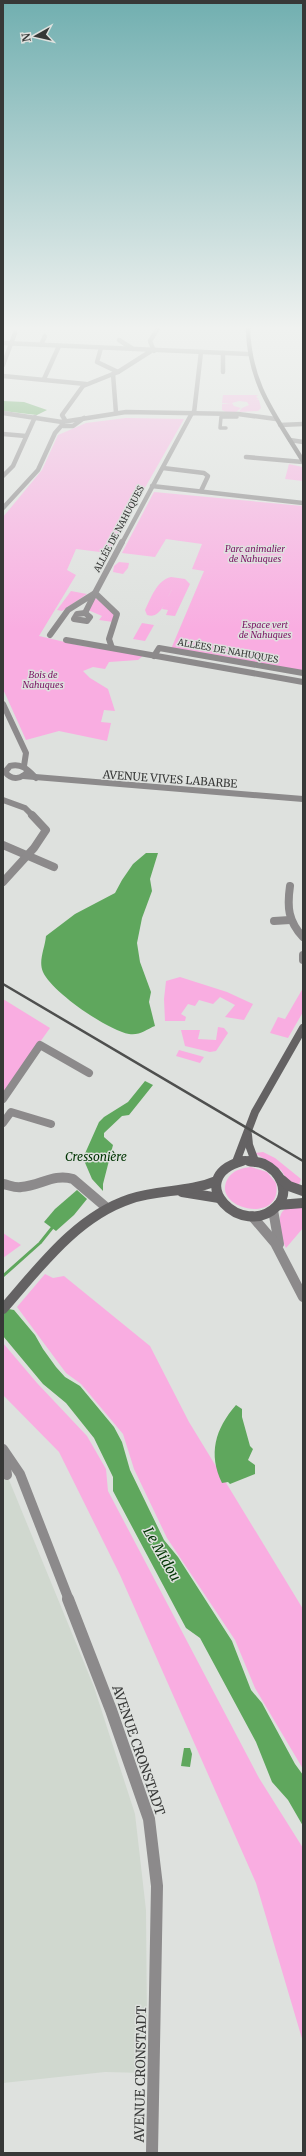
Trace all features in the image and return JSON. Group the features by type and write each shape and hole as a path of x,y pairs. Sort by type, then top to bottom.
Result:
{"main road":[{"path":"282,429 303,462"},
{"path":"236,1162 248,1128 261,1101 303,1028"},
{"path":"248,1128 249,1146 255,1161"},
{"path":"303,1191 289,1186 282,1180 272,1167 255,1161 236,1162 222,1171 216,1181 216,1190 219,1198 230,1210 252,1216 288,1203 303,1203"},
{"path":"276,1208 284,1193 282,1180"},
{"path":"3,1309 69,1238 107,1208 130,1199 202,1186 216,1181"},
{"path":"171,1191 219,1198"}],"street":[{"path":"3,476 13,466 29,429"},
{"path":"3,508 38,470 58,429"},
{"path":"55,433 65,429"},
{"name":"ALLÉE DE NAHUQUES","path":"95,593 184,429"},
{"path":"3,434 26,436"},
{"path":"290,440 303,442"},
{"path":"246,457 303,462"},
{"path":"163,468 204,473 208,476 201,491"},
{"path":"3,469 9,470"},
{"path":"152,486 303,503"},
{"path":"86,613 95,593"},
{"path":"50,635 69,606 95,593"},
{"path":"95,593 117,614 118,619 108,637 108,643 112,648"},
{"name":"ALLÉES DE NAHUQUES","path":"66,640 303,682"},
{"name":"ALLÉES DE NAHUQUES","path":"154,656 159,648 303,673"},
{"path":"4,708 26,753 21,768 5,771"},
{"name":"AVENUE VIVES LABARBE","path":"5,771 21,768 36,779 303,800"},
{"path":"3,800 25,808 46,830 27,856 3,882"},
{"path":"3,846 54,867"},
{"path":"290,886 287,906 290,920 293,928 303,937"},
{"path":"274,922 290,920"},
{"path":"303,955 303,960"},
{"path":"3,1099 40,1045 89,1073"},
{"path":"3,1123 11,1112 51,1124"},
{"path":"3,1184 20,1188 36,1185 61,1175 73,1179 107,1208"},
{"path":"276,1208 276,1235 282,1255"},
{"path":"252,1216 262,1224 282,1255 303,1297"},
{"path":"3,1449 7,1474"},
{"name":"AVENUE CRONSTADT","path":"3,1449 23,1481 111,1710 149,1819 157,1886 152,2153"}],"shaded area":[{"path":"3,1469 7,1475 94,1687 135,1814 146,1910 147,2020 145,2073 105,2072 3,2083"}],"green space":[{"name":"Bois de Nahuques","path":"73,429 179,429 108,553 76,549 67,570 76,575 39,636 82,646 144,655 138,660 109,662 105,669 93,667 83,671 90,678 108,689 115,711 104,710 101,722 111,723 107,741 59,731 26,740 3,689 3,517 42,470 58,435"},
{"path":"289,464 302,467 303,481 285,479"},
{"path":"154,492 303,506 303,672 171,649 204,571 192,569 202,544 166,539 155,557 122,553"},
{"path":"119,562 129,563 128,568 123,574 113,572 114,566"},
{"path":"171,577 185,579 190,584 175,616 166,615 168,610 162,609 164,605 159,612 152,616 147,615 145,610 158,586 166,579"},
{"path":"71,591 87,594 62,611 57,610"},
{"path":"95,598 115,612 113,622 99,620 102,616 88,610"},
{"path":"142,623 154,625 145,641 133,639"},
{"path":"180,977 227,992 253,1004 244,1020 225,1017 235,1005 220,997 213,1004 199,1000 195,1006 188,1004 181,1014 186,1017 185,1021 165,1021 164,999 166,981"},
{"path":"303,988 303,1012 288,1038 270,1033 278,1017 285,1019"},
{"path":"3,999 50,1028 3,1094"},
{"path":"218,1027 224,1028 228,1033 216,1051 210,1052 185,1046 181,1030 200,1030 198,1039 216,1040"},
{"path":"179,1050 204,1057 200,1063 176,1056"},
{"path":"263,1152 275,1158 301,1179 298,1187 286,1178 281,1170 255,1153"},
{"path":"251,1167 267,1172 276,1183 276,1196 270,1204 260,1208 249,1208 238,1205 229,1199 225,1190 227,1180 234,1172"},
{"path":"288,1208 303,1208 303,1228 286,1248 280,1229 281,1213"},
{"path":"3,1233 21,1245 3,1258"},
{"path":"45,1274 53,1278 64,1276 150,1346 189,1422 303,1609 303,1769 255,1688 235,1640 167,1538 134,1469 123,1434 81,1384 66,1373 17,1307"},
{"path":"3,1343 37,1383 87,1436 106,1469 108,1491 259,1778 303,1848 303,2042 256,1883 120,1575 59,1452 3,1395"}],"water":[{"path":"146,853 158,853 150,879 152,891 142,918 137,943 140,962 151,992 149,1002 155,1026 140,1033 129,1034 119,1031 94,1018 57,990 43,972 41,959 46,936 75,914 115,893 133,864"},
{"name":"Cressonière","path":"145,1081 153,1085 129,1115 122,1116 104,1133 104,1137 113,1145 103,1184 103,1191 92,1179 83,1158 99,1122 104,1117 128,1102"},
{"path":"77,1190 87,1199 74,1215 56,1231 44,1222 55,1209"},
{"name":"Le Midou","path":"3,1308 14,1310 35,1335 56,1367 65,1377 80,1386 114,1427 122,1442 130,1470 164,1540 178,1557 232,1641 251,1690 262,1703 295,1764 303,1775 303,1826 288,1800 272,1782 256,1742 200,1638 186,1628 113,1491 113,1477 94,1438 66,1403 43,1384 3,1336"},
{"path":"236,1405 242,1409 242,1417 250,1446 253,1449 248,1460 255,1465 255,1474 230,1484 228,1482 222,1483 215,1462 216,1442 223,1423"},
{"path":"184,1748 190,1748 192,1754 190,1767 181,1766"}],"waterway":[{"path":"3,1276 40,1243 52,1228"}],"railway":[{"path":"3,984 303,1161"}],"park label":[{"name":"Parc animalier de Nahuques","path":"255,554"},
{"name":"Espace vert de Nahuques","path":"265,630"}]}
